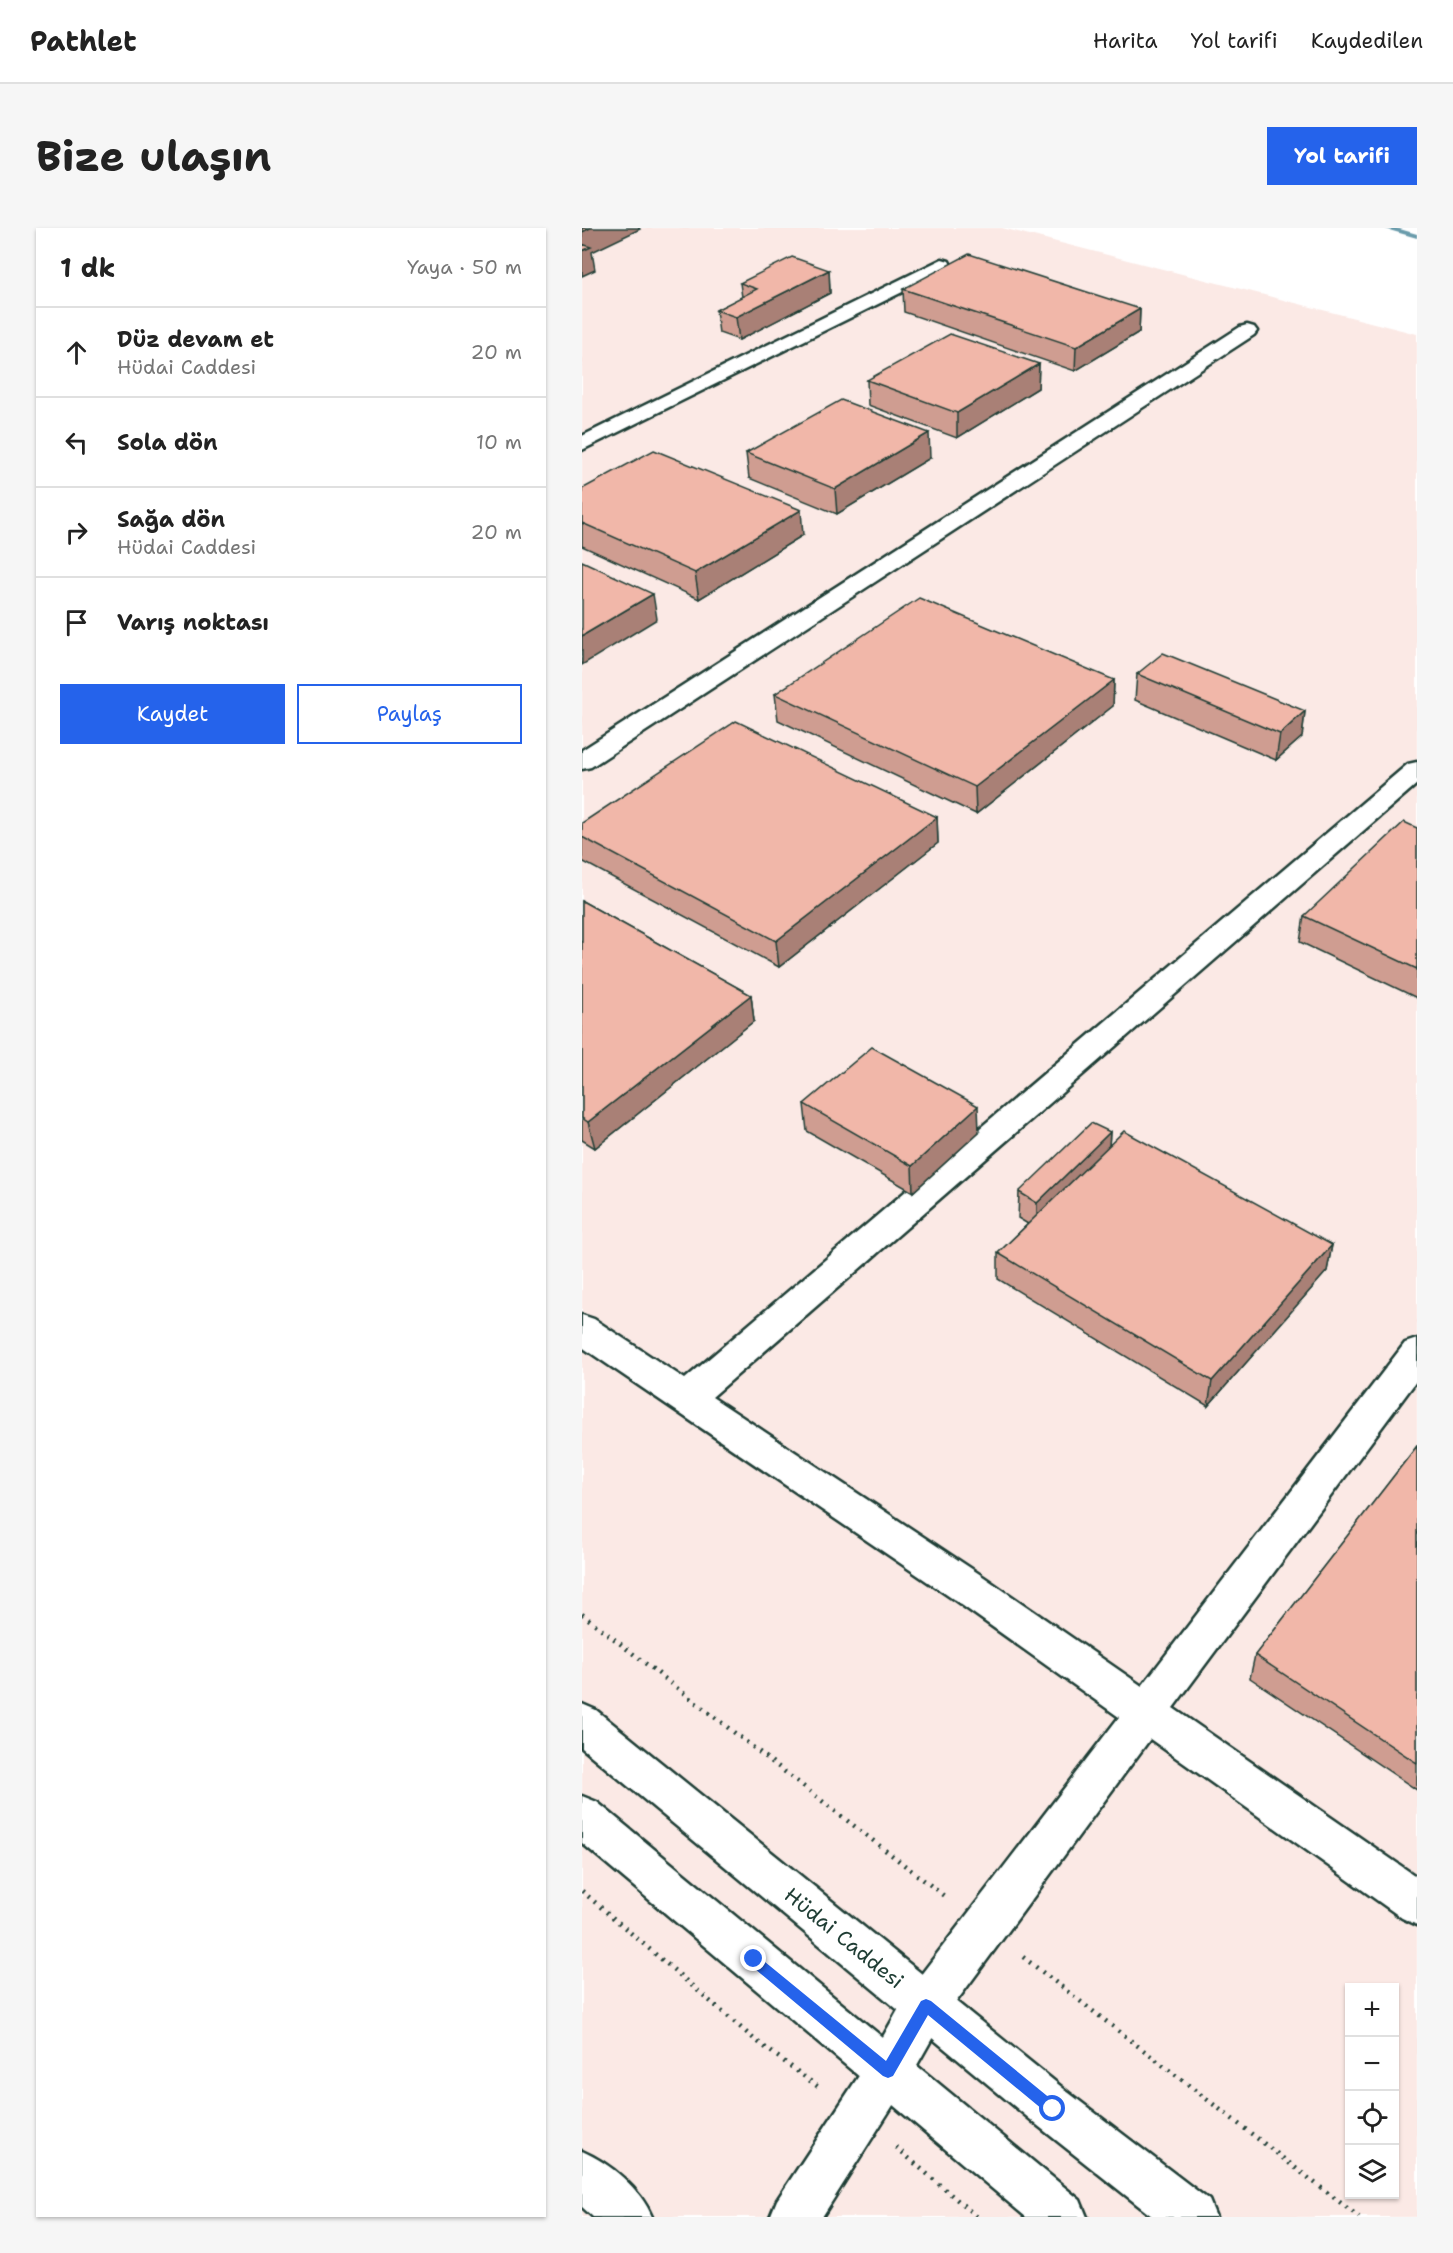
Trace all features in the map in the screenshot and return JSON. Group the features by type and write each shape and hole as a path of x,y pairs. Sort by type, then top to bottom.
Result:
{"street":[{"path":"582,444 942,265"},
{"path":"582,760 1247,331"},
{"path":"686,1399 1417,770"},
{"path":"582,1329 970,1589 1417,1903"},
{"path":"794,2217 888,2072 926,2005 1417,1353"},
{"name":"Hüdai Caddesi","path":"582,1723 1053,2109 1192,2217"},
{"path":"582,1816 1063,2217"},
{"path":"582,2175 628,2217"}],"path":[{"path":"582,1890 754,2038 901,2151 977,2217"}],"shaded area":[{"path":"582,228 1002,228 1417,334 1417,2217 582,2217"}],"building":[{"path":"582,244 591,247 582,251"},
{"path":"969,254 1140,309 1076,347 903,289"},
{"path":"792,257 829,270 736,317 716,310 757,289 740,283"},
{"path":"950,334 1039,364 957,413 867,380"},
{"path":"841,400 929,433 835,489 746,453"},
{"path":"654,450 801,510 695,573 582,523 582,489"},
{"path":"582,561 653,594 582,636"},
{"path":"919,598 1114,680 975,787 775,694"},
{"path":"1163,653 1305,711 1280,734 1137,674"},
{"path":"736,721 937,817 776,941 582,837 582,823"},
{"path":"1404,822 1417,828 1417,969 1304,916"},
{"path":"582,901 751,995 588,1122 582,1118"},
{"path":"872,1047 978,1106 912,1166 804,1104"},
{"path":"1091,1123 1110,1132 1037,1203 1019,1192"},
{"path":"1124,1131 1332,1245 1212,1381 998,1253"},
{"path":"1417,1446 1417,1763 1255,1655"}],"waterway":[{"path":"1386,228 1417,236"}],"route":[{"path":"754,1959 888,2072 926,2005 1053,2109"}]}
